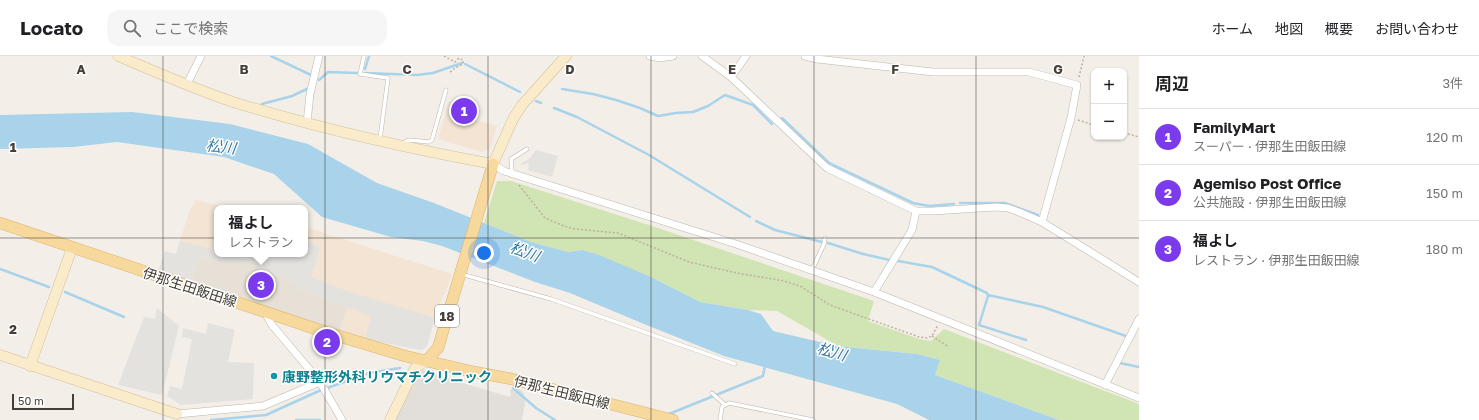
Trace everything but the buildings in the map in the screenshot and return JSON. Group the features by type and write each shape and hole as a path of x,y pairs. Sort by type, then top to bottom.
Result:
{"main road":[{"name":"18","path":"426,360 438,348 493,164"},
{"name":"伊那生田飯田線","path":"0,223 322,331 405,356 512,379 672,420"}],"street":[{"path":"118,56 232,101 307,123 379,141 493,164 504,171 736,244 874,292 1139,398"},
{"path":"187,84 202,56"},
{"path":"307,123 310,94 319,56"},
{"path":"493,164 513,119 519,110 566,56"},
{"path":"650,56 660,58 673,56"},
{"path":"702,56 731,77 824,166 916,211 933,212 996,206 1020,212 1042,222 1139,282"},
{"path":"731,77 746,56"},
{"path":"805,56 817,59 933,72 1029,72 1077,85 1071,118 1042,222"},
{"path":"874,292 912,230 916,211"},
{"path":"30,366 72,248"},
{"path":"264,311 272,325 321,383 342,420"},
{"path":"1105,385 1139,319"},
{"path":"0,355 178,414 263,406 321,383"},
{"path":"390,420 415,368 426,360"}],"lane":[{"path":"364,56 360,74 388,78 379,141"},
{"path":"399,145 409,140 429,142 432,140 446,90"},
{"path":"512,173 512,159 528,149"},
{"path":"811,271 824,244 825,238"},
{"path":"461,271 551,299 735,364"},
{"path":"712,393 725,405"},
{"path":"720,420 722,407 729,403 813,420"}],"path":[{"path":"444,56 455,62 459,58 462,60 463,64 449,73"},
{"path":"1077,85 1084,56"},
{"path":"1071,118 1091,123"},
{"path":"1127,134 1139,137"},
{"path":"512,173 539,213 545,218 575,229 618,232 689,262 784,281 800,286 830,305 919,337 932,336 949,347"},
{"path":"932,336 940,319"}],"shaded area":[{"path":"449,101 474,108 471,119 497,126 490,149 482,152 438,139"},
{"path":"536,150 558,156 552,177 528,170 529,166 527,163 524,165 520,164 530,158"},
{"path":"196,200 215,205 214,205 214,257 308,257 308,228 452,274 446,292 439,304 427,346 420,350 339,332 348,307 297,283 244,262 228,265 198,256 191,282 165,251 176,254 189,212"},
{"path":"180,241 214,249 214,257 308,257 308,242 320,247 311,277 347,291 435,318 427,346 420,350 365,339 371,316 296,288 297,283 244,262 228,265 198,256 191,282 158,271 165,251 176,254"},
{"path":"198,256 228,265 244,262 297,283 296,288 348,307 339,332 191,282"},
{"path":"157,308 179,326 162,395 118,385 144,317 155,319"},
{"path":"208,323 235,330 228,362 254,363 253,399 181,405 167,396 170,386 182,389 192,339 182,337 183,328 206,334"},
{"path":"423,370 510,397 510,391 515,385 524,393 525,403 522,420 395,420 416,371"}],"green space":[{"path":"497,181 511,181 652,226 874,301 868,321 919,339 931,341 944,329 1139,404 1139,420 1059,420 935,375 940,360 917,354 838,346 777,311 748,310 700,302 651,277 582,250 568,252 531,242 484,223"}],"water":[{"name":"松川","path":"132,112 230,124 308,144 377,183 434,203 531,242 568,252 582,250 599,255 651,277 700,302 748,310 761,314 773,331 837,346 917,354 940,360 935,375 1059,420 929,420 897,404 724,356 570,293 535,282 442,246 423,241 391,237 322,217 274,174 224,157 117,142 73,147 0,149 0,115"}],"waterway":[{"path":"271,56 311,75"},
{"path":"365,69 369,56"},
{"path":"366,73 417,75 433,73 462,63"},
{"path":"465,64 520,92"},
{"path":"319,80 328,72 357,73"},
{"path":"262,104 292,96 307,89"},
{"path":"562,89 593,94 616,100 658,116 693,112 708,106 725,95 753,105 772,124"},
{"path":"536,101 541,103"},
{"path":"554,108 577,117 649,155 750,217"},
{"path":"782,118 833,165 913,203 929,206 954,204"},
{"path":"960,203 1005,203 1038,215"},
{"path":"756,221 775,230 822,242"},
{"path":"828,243 863,254 890,260"},
{"path":"898,261 932,267 987,293 988,296 979,325 1026,340"},
{"path":"0,269 49,287"},
{"path":"65,292 124,317"},
{"path":"988,295 1043,307 1126,336"},
{"path":"1120,363 1139,367"},
{"path":"669,414 763,376 765,365"},
{"path":"211,420 266,415 319,391 369,373 400,368"},
{"path":"513,388 536,408 555,420"},
{"path":"296,420 320,420"}],"place":[{"name":"FamilyMart","path":"464,111"},
{"name":"福よし","path":"261,285"},
{"name":"Agemiso Post Office","path":"327,342"},
{"name":"康野整形外科リウマチクリニック","path":"274,376"}]}
